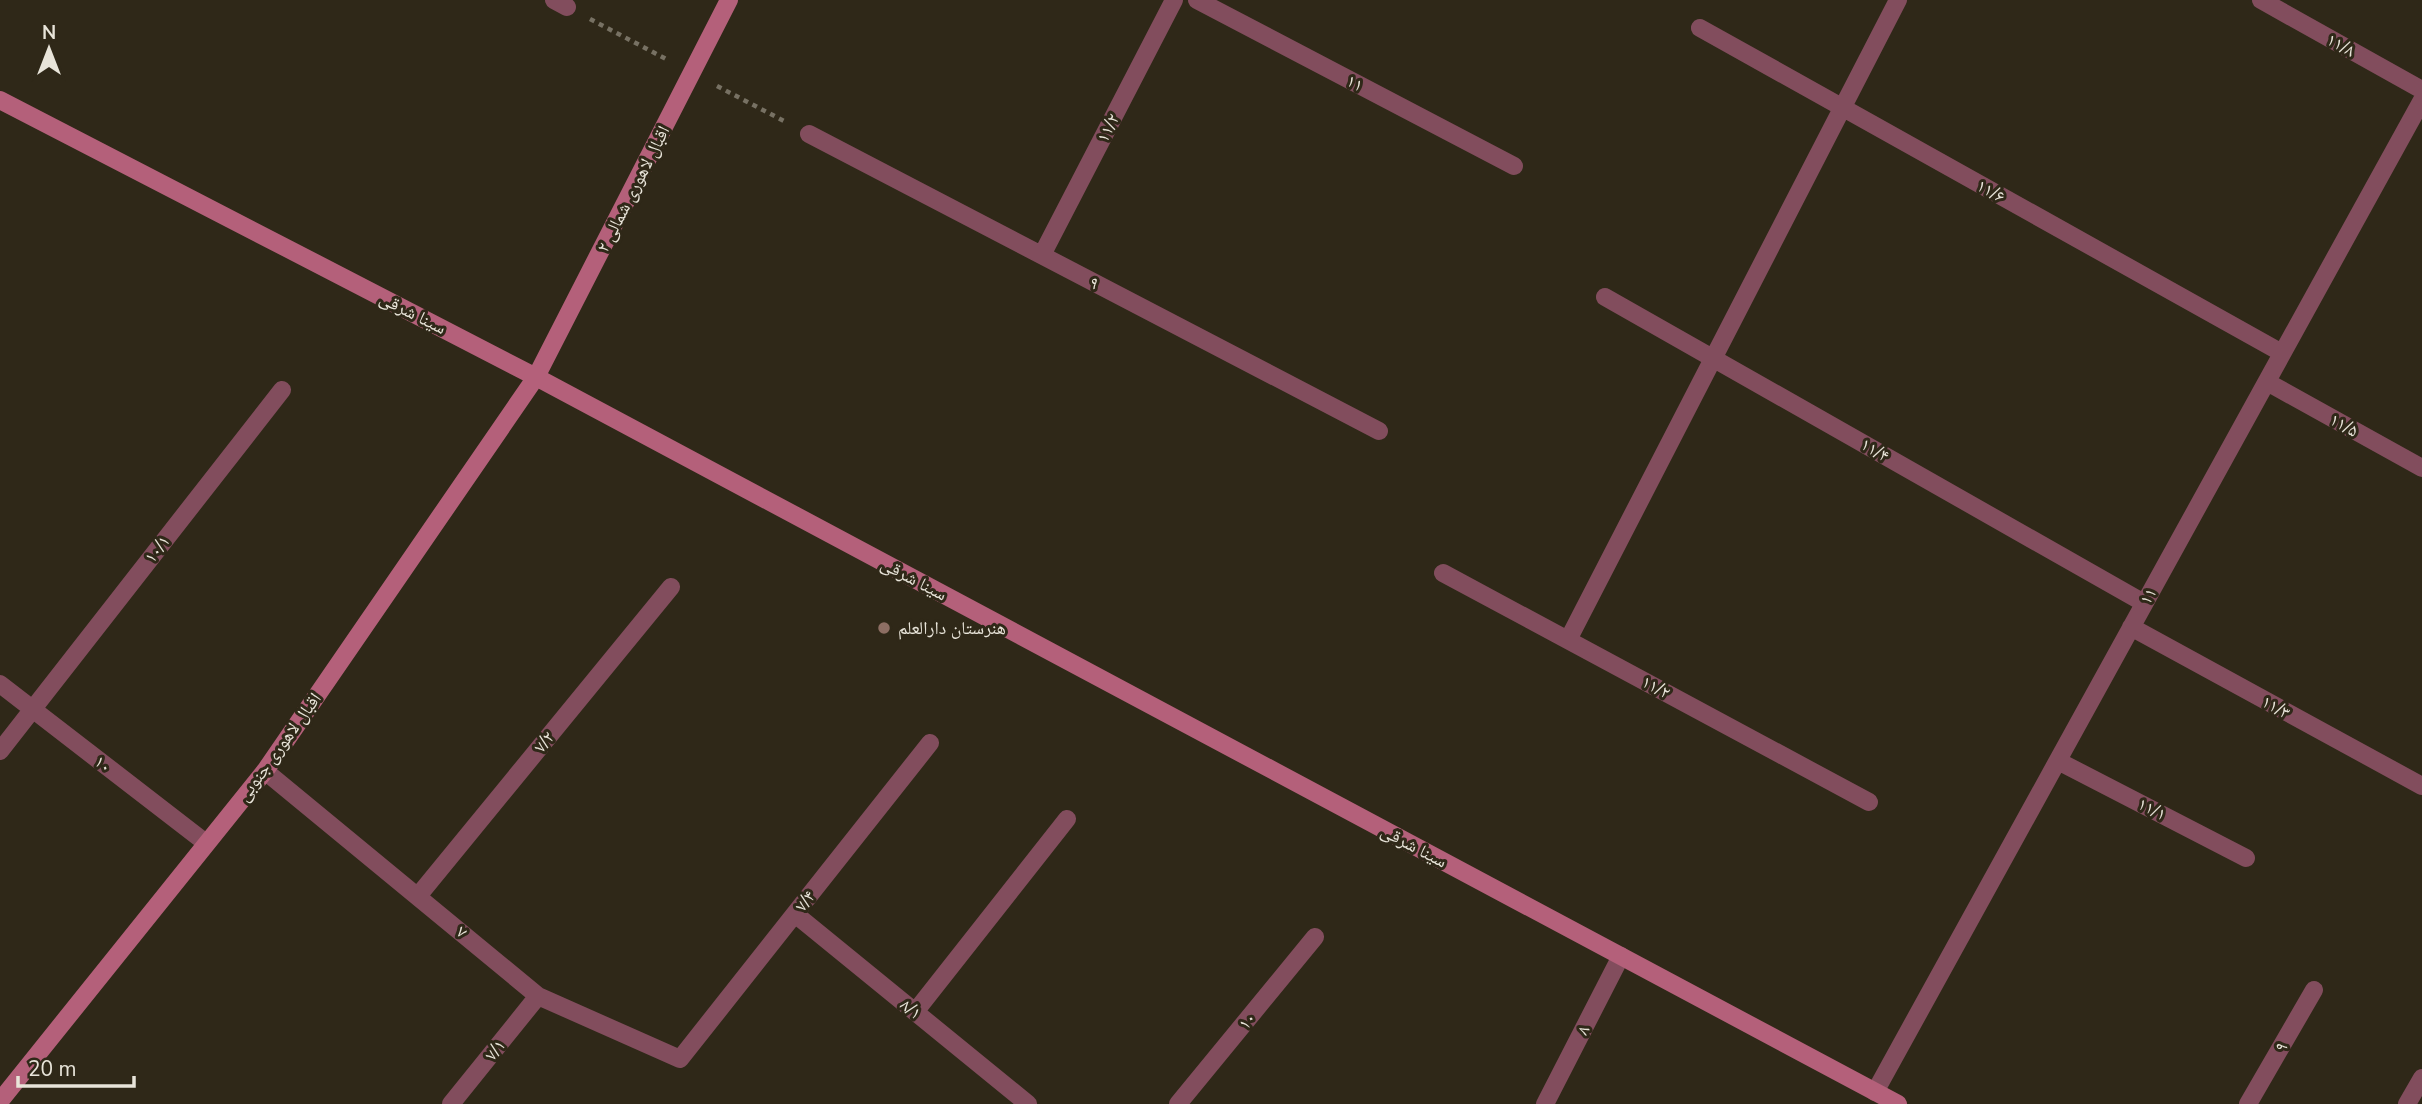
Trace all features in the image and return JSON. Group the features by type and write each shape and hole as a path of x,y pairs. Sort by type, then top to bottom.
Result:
{"street":[{"name":"اقبال لاهوری شمالی ۲","path":"536,377 729,0"},
{"name":"۱۱/۲","path":"1042,256 1174,0"},
{"name":"۱۱","path":"1197,0 1514,166"},
{"path":"1569,640 1898,0"},
{"name":"۱۱/۸","path":"2261,0 2422,90"},
{"name":"۱۱/۶","path":"1700,29 2282,353"},
{"name":"سینا شرقی","path":"0,100 536,377 1898,1104"},
{"name":"۱۱","path":"1875,1092 2422,100"},
{"name":"۹","path":"809,134 1379,431"},
{"name":"۱۱/۴","path":"1605,297 2144,603"},
{"name":"اقبال لاهوری جنوبی","path":"0,1101 265,771 536,377"},
{"name":"۱۱/۵","path":"2267,382 2422,468"},
{"name":"۱۰/۱","path":"0,751 282,390"},
{"name":"۱۱/۲","path":"1443,573 1869,802"},
{"name":"۷/۲","path":"418,896 671,587"},
{"name":"۱۱/۳","path":"2131,627 2422,786"},
{"name":"۱۰","path":"0,684 206,843"},
{"name":"۷/۴","path":"680,1059 930,743"},
{"name":"۱۱/۱","path":"2058,761 2246,858"},
{"name":"۷","path":"265,771 538,996 680,1059"},
{"path":"915,1012 1068,819"},
{"name":"۸/۱","path":"795,914 1028,1104"},
{"name":"۱۰","path":"1178,1104 1315,937"},
{"name":"۸","path":"1545,1104 1621,956"},
{"name":"۹","path":"2248,1104 2314,990"},
{"name":"۷/۱","path":"451,1104 538,996"},
{"path":"2407,1104 2422,1078"}],"place":[{"name":"هنرستان دارالعلم","path":"884,628"}]}
